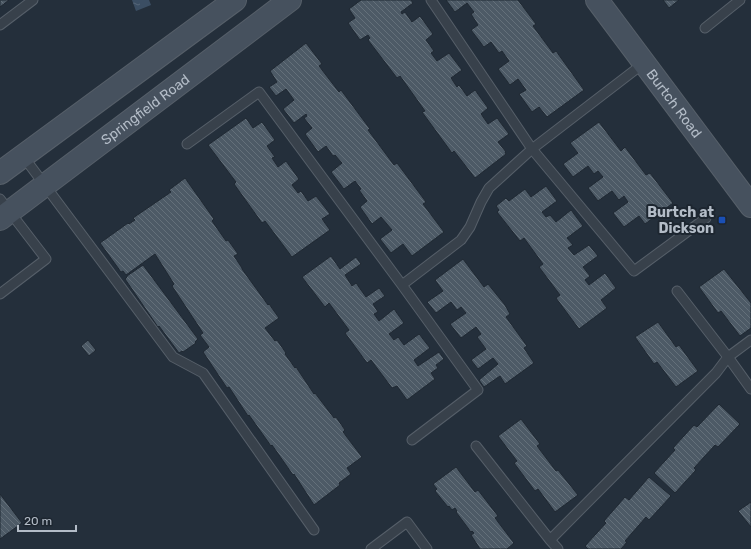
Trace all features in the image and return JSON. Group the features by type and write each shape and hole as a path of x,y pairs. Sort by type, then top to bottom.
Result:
{"main road":[{"path":"0,173 235,0"},
{"name":"Springfield Road","path":"3,210 46,186 290,0"},
{"name":"Burtch Road","path":"597,0 751,206"}],"lane":[{"path":"0,25 32,0"},
{"path":"431,0 532,149 634,271 706,218"},
{"path":"705,28 740,0"},
{"path":"402,284 461,240 470,227 489,188 532,149 644,63"},
{"path":"187,144 259,92 402,284 478,390 412,440"},
{"path":"23,156 173,357 203,373 314,530"},
{"path":"0,294 46,259 3,210"},
{"path":"676,291 751,389"},
{"path":"550,540 716,373 728,357 751,340"},
{"path":"476,446 558,549"},
{"path":"371,549 407,522 428,549"}],"water":[{"path":"132,0 149,0 151,5 136,11"}],"building":[{"path":"0,0 9,0 0,7"},
{"path":"361,0 411,0 413,3 401,12 402,14 405,12 412,22 420,16 433,34 426,40 434,51 431,53 437,61 449,53 462,70 451,78 457,87 459,85 467,96 475,90 488,108 481,114 488,124 497,118 509,134 498,142 506,154 475,178 454,151 452,153 422,112 425,111 400,76 397,78 368,40 370,38 368,35 360,40 348,23 355,18 349,9"},
{"path":"446,0 518,0 536,24 533,26 553,53 556,51 584,90 547,117 539,107 532,112 519,94 526,90 518,79 510,85 498,69 509,61 502,51 499,53 491,42 484,47 471,30 478,25 471,14 474,12 467,3 455,12"},
{"path":"663,0 679,0 669,8"},
{"path":"306,43 322,64 319,66 339,92 341,90 394,165 397,163 426,202 423,204 444,232 412,256 403,244 391,253 380,239 392,230 381,217 372,224 360,207 367,201 359,190 361,189 355,181 344,189 331,172 342,163 335,155 333,156 326,146 318,152 305,134 312,128 304,118 307,116 306,114 294,123 283,109 294,100 286,89 276,96 269,87 277,82 270,71"},
{"path":"246,118 253,128 262,122 275,140 267,146 275,157 272,158 278,167 286,161 299,179 292,185 298,193 301,191 308,201 316,196 330,214 322,219 330,230 292,257 265,221 262,223 234,184 236,182 208,145"},
{"path":"599,122 621,151 625,147 646,175 650,173 673,203 645,224 639,216 624,227 613,213 628,202 624,196 619,200 612,191 598,201 588,188 603,177 598,171 594,174 588,166 573,177 563,164 578,153 570,143"},
{"path":"185,178 214,219 212,221 226,241 228,240 238,254 234,256 242,269 279,318 265,328 275,341 277,340 286,353 285,354 295,368 296,367 314,394 315,393 334,418 336,417 345,430 343,432 362,457 347,468 351,474 339,483 340,485 314,505 294,474 293,475 249,415 248,416 229,387 227,388 203,352 209,347 200,335 203,333 172,286 174,284 155,254 126,275 123,271 121,272 100,243 128,223 129,224 135,220 133,218 171,192 169,190"},
{"path":"546,186 557,201 542,212 546,217 550,215 556,222 571,210 583,226 567,238 573,245 568,248 574,255 589,245 598,256 583,267 590,276 585,280 589,285 605,273 616,288 601,300 607,308 579,329 556,298 560,295 539,267 543,264 524,238 520,241 497,212 499,210 496,206 506,198 509,201 525,189 531,197"},
{"path":"331,256 340,269 356,257 361,264 345,275 352,286 356,283 366,297 379,288 385,296 373,304 378,312 374,314 379,321 394,309 404,323 389,334 394,340 398,337 404,345 419,334 430,348 414,360 418,366 439,352 444,359 436,365 438,368 431,373 435,379 407,400 397,386 392,388 371,360 367,363 345,333 349,330 329,303 325,307 302,277"},
{"path":"463,259 484,287 488,284 505,305 510,314 506,317 527,346 524,348 534,363 505,384 500,376 484,387 479,380 498,364 493,358 478,369 471,360 486,349 477,337 481,334 476,327 461,338 450,324 466,313 461,307 457,310 451,302 436,313 427,302 443,291 435,280"},
{"path":"143,265 198,339 195,342 196,343 183,352 182,351 179,353 159,326 158,327 125,279"},
{"path":"724,269 751,303 751,328 740,336 721,311 718,313 699,287"},
{"path":"658,322 676,347 679,345 698,371 676,387 657,362 654,364 635,337"},
{"path":"88,340 96,350 89,356 81,346"},
{"path":"719,404 740,424 718,447 715,445 694,468 696,470 675,493 654,473 675,450 673,448 694,425 697,427"},
{"path":"521,419 540,444 537,446 556,471 558,470 578,495 555,512 538,489 535,491 514,463 517,461 498,436"},
{"path":"456,467 475,492 478,490 498,516 495,518 514,543 507,549 480,549 471,535 474,533 472,531 471,532 456,512 457,511 455,508 452,510 449,506 448,507 435,491 437,489 433,484"},
{"path":"649,477 671,496 649,520 646,517 625,541 627,542 621,549 588,549 585,546 606,523 604,521 625,497 629,500"},
{"path":"0,494 22,523 0,539"},
{"path":"751,502 751,527 738,511"}],"place":[{"name":"Burtch at Dickson","path":"722,220"}]}
